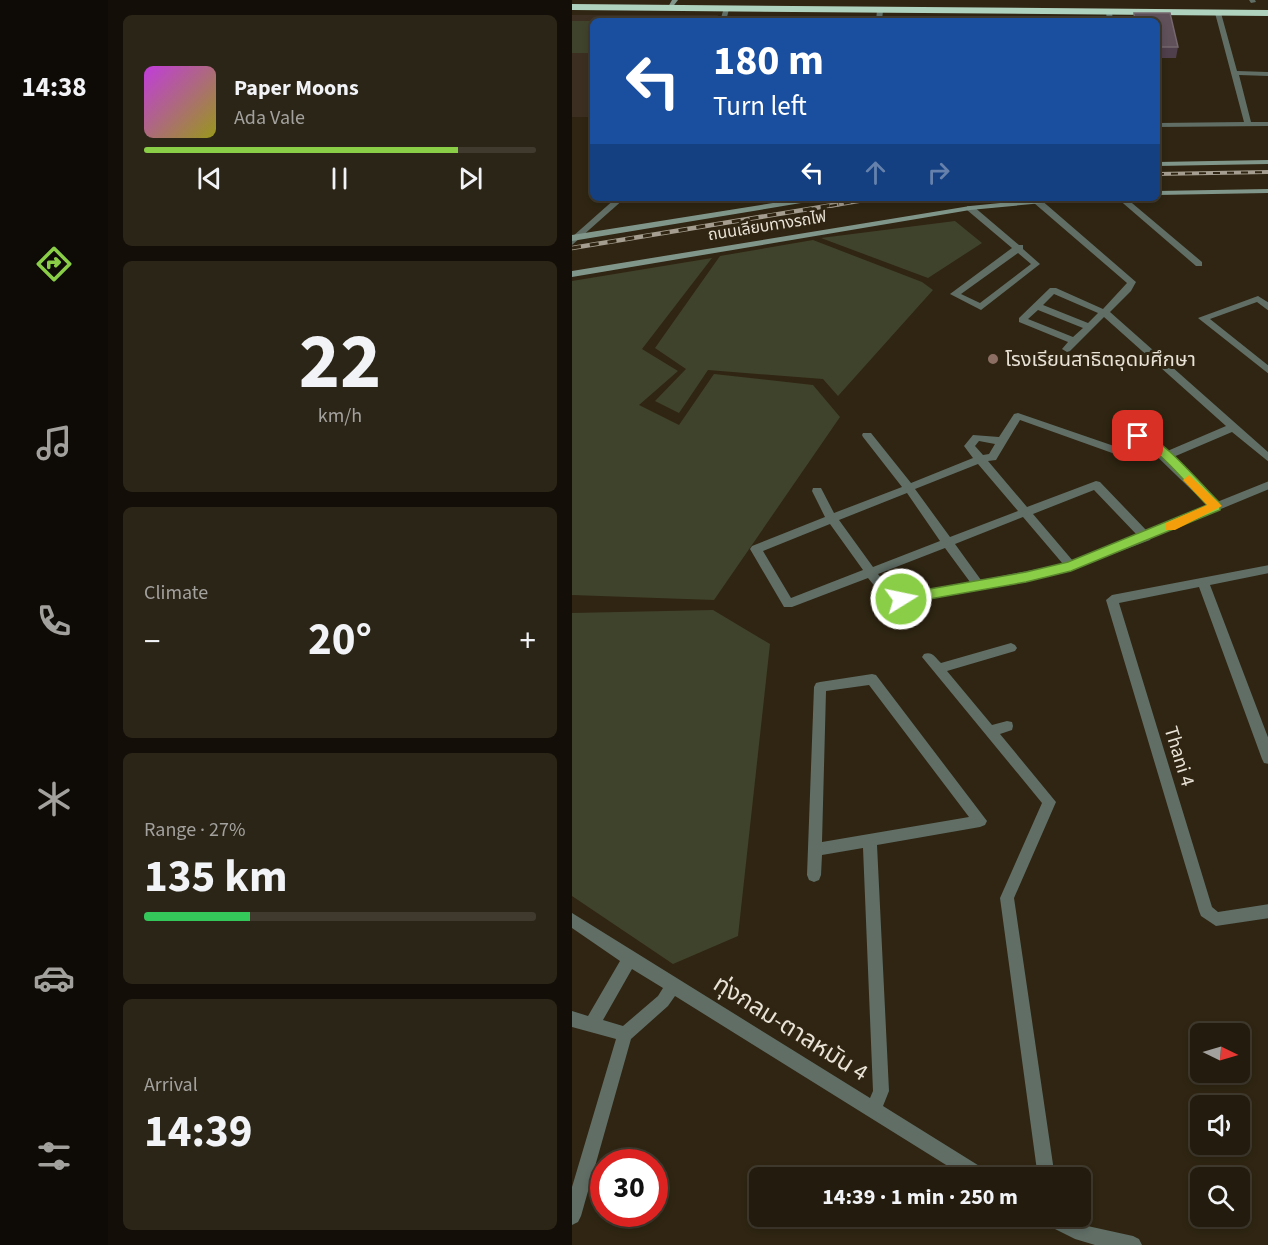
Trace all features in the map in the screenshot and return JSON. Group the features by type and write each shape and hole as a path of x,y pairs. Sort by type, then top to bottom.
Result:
{"highway":[{"path":"1057,0 1206,1"},
{"path":"1229,1 1255,1"},
{"path":"572,7 672,4 726,9 880,10 1110,16 1268,13"}],"street":[{"path":"724,18 726,9"},
{"path":"879,18 880,10"},
{"path":"1218,13 1248,123"},
{"path":"1235,73 1268,74"},
{"path":"1160,125 1268,124"},
{"path":"1160,164 1268,162"},
{"path":"1160,193 1268,190"},
{"path":"574,240 618,201"},
{"name":"ถนนเลียบทางรถไฟ","path":"574,240 802,201"},
{"path":"1037,201 1132,282 1105,313 1067,349"},
{"name":"ถนนเลียบทางรถไฟ","path":"572,274 970,208 1037,201"},
{"path":"1125,201 1199,264"},
{"path":"970,208 1020,247 1036,261 1036,266 982,306 955,294 1020,247"},
{"path":"1074,341 1022,320 1053,290 1105,313 1268,459"},
{"path":"1268,308 1258,299 1203,318 1268,371"},
{"path":"1037,306 1089,327"},
{"path":"1146,537 1096,485 788,604 756,549 831,517 981,459 992,457 999,448 1000,441 1018,416 1115,450 1138,436 1143,437 1166,456 1215,506"},
{"path":"1166,456 1233,427"},
{"path":"867,435 948,541 978,585"},
{"path":"1000,441 977,436 969,446 1071,566"},
{"path":"817,491 831,517 870,573 884,591 895,598 1026,577 1071,566 1268,485"},
{"path":"1268,569 1203,583 1268,759"},
{"name":"Thani 4","path":"1203,583 1112,600 1206,911 1216,919 1268,911"},
{"path":"938,669 1011,648"},
{"path":"928,657 1049,802 1007,898 1045,1167"},
{"path":"814,875 820,687 872,679 980,821 815,850"},
{"path":"990,731 1007,726"},
{"path":"870,842 881,1091 873,1110"},
{"name":"ทุ่งกลม-ตาลหมัน 4","path":"572,920 630,959 674,984 965,1167"},
{"path":"592,1025 630,959"},
{"path":"572,1216 625,1034 663,1001 674,984"},
{"path":"572,1019 625,1034"},
{"path":"1064,1227 1082,1239 1133,1245"}],"shaded area":[{"path":"572,15 718,15 717,18 590,18 590,117 572,117"}],"green space":[{"path":"572,21 590,21 590,53 572,53"},
{"path":"955,221 982,243 928,278 821,238"},
{"path":"813,240 922,282 933,290 838,396 823,379 708,370 679,413 655,401 686,369 655,348 720,256"},
{"path":"712,258 642,349 678,371 639,405 679,425 714,374 813,385 840,417 714,600 572,595 572,281"},
{"path":"713,610 770,644 738,936 673,964 572,896 572,613"}],"building":[{"path":"1134,13 1170,13 1178,47 1160,47 1160,18 1135,18"}],"railway":[{"path":"1160,174 1269,172"},
{"path":"830,206 859,201"},
{"path":"572,248 839,204"}],"slow traffic":[{"path":"1170,526 1215,506 1189,480"}],"place":[{"name":"โรงเรียนสาธิตอุดมศึกษา","path":"993,359"}],"route":[{"path":"901,599 1026,577 1071,566 1146,537 1215,506 1166,456 1143,437 1138,436"}]}
